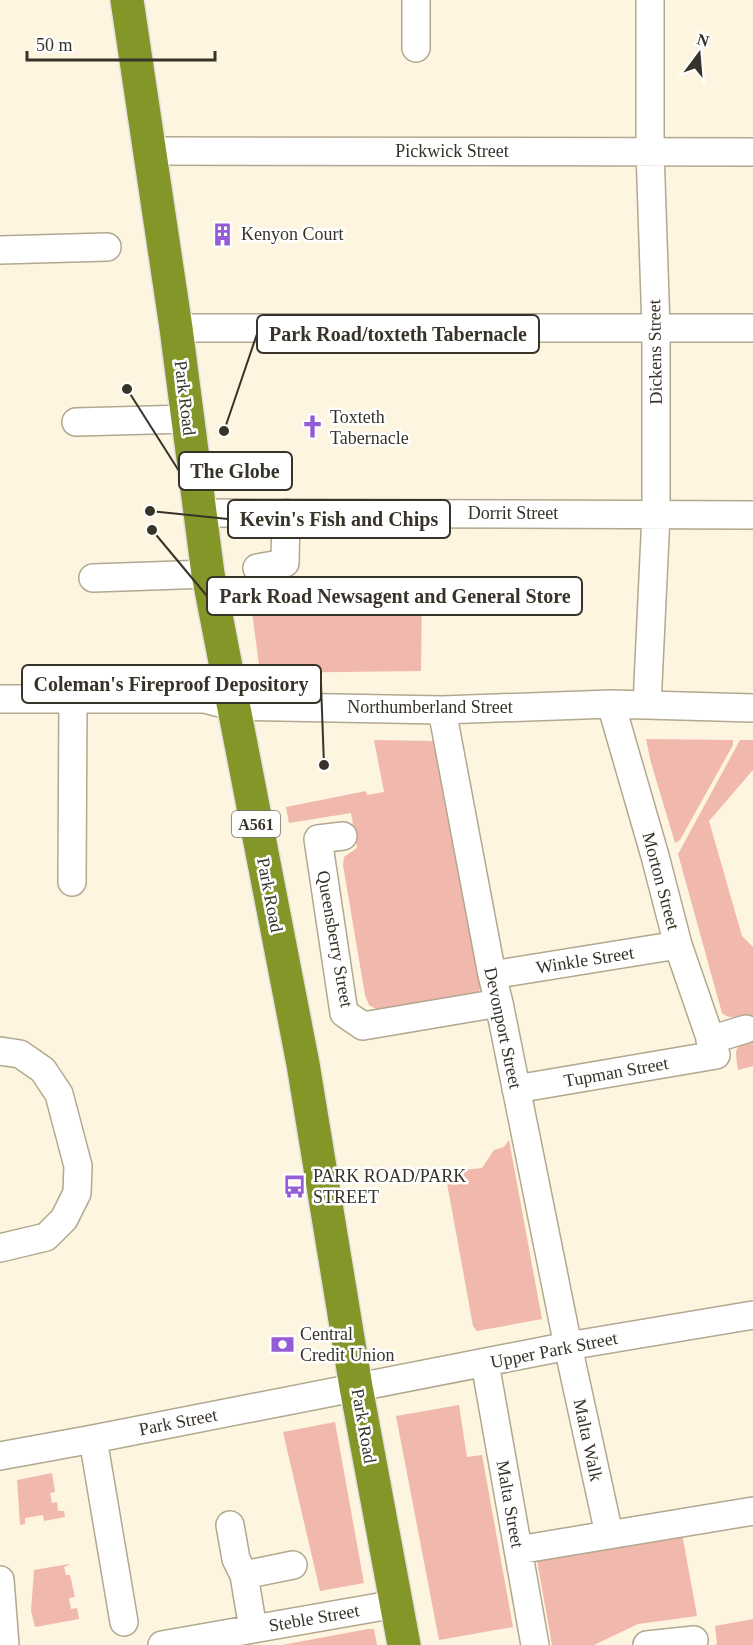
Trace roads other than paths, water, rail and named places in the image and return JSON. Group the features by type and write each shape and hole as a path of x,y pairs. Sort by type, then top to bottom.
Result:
{"highway":[{"name":"Park Road","path":"128,0 176,328 208,574 303,1064 356,1387 404,1645"}],"street":[{"path":"416,0 416,48"},
{"name":"Dickens Street","path":"647,705 656,514 656,328 650,151 650,0"},
{"name":"Pickwick Street","path":"151,151 753,152"},
{"path":"0,250 106,247"},
{"path":"176,328 753,328"},
{"path":"76,422 188,419"},
{"name":"Dorrit Street","path":"201,513 753,515"},
{"path":"257,568 294,561 286,513"},
{"path":"93,578 208,574"},
{"name":"Northumberland Street","path":"0,699 204,699 232,706 442,710 611,704 753,708"},
{"path":"72,882 73,700"},
{"name":"Morton Street","path":"611,704 678,945 713,1048"},
{"name":"Devonport Street","path":"442,710 492,975 568,1346"},
{"name":"Queensberry Street","path":"343,836 318,839 344,1013 363,1026 499,1003"},
{"name":"Winkle Street","path":"492,975 678,945"},
{"name":"Tupman Street","path":"516,1089 713,1048 746,1029"},
{"path":"0,1051 20,1054 43,1070 59,1094 78,1166 77,1193 64,1219 46,1237 0,1248"},
{"name":"Upper Park Street","path":"356,1387 568,1346 753,1315"},
{"name":"Malta Walk","path":"568,1346 609,1534"},
{"name":"Malta Street","path":"485,1363 535,1645"},
{"name":"Park Street","path":"0,1456 356,1387"},
{"path":"93,1439 124,1622"},
{"path":"518,1550 753,1511"},
{"path":"230,1525 236,1559 244,1575 253,1629"},
{"path":"244,1575 293,1565"},
{"path":"0,1581 3,1629"},
{"name":"Steble Street","path":"162,1645 396,1604"},
{"path":"647,1645 694,1640 686,1645"}],"place":[{"name":"Kenyon Court","path":"223,234"},
{"name":"The Globe","path":"127,389"},
{"name":"Toxteth Tabernacle","path":"312,427"},
{"name":"Park Road/toxteth Tabernacle","path":"224,431"},
{"name":"Kevin's Fish and Chips","path":"150,511"},
{"name":"Park Road Newsagent and General Store","path":"152,530"},
{"name":"Coleman's Fireproof Depository","path":"324,765"},
{"name":"PARK ROAD/PARK STREET","path":"295,1186"},
{"name":"Central Credit Union","path":"282,1344"}]}
